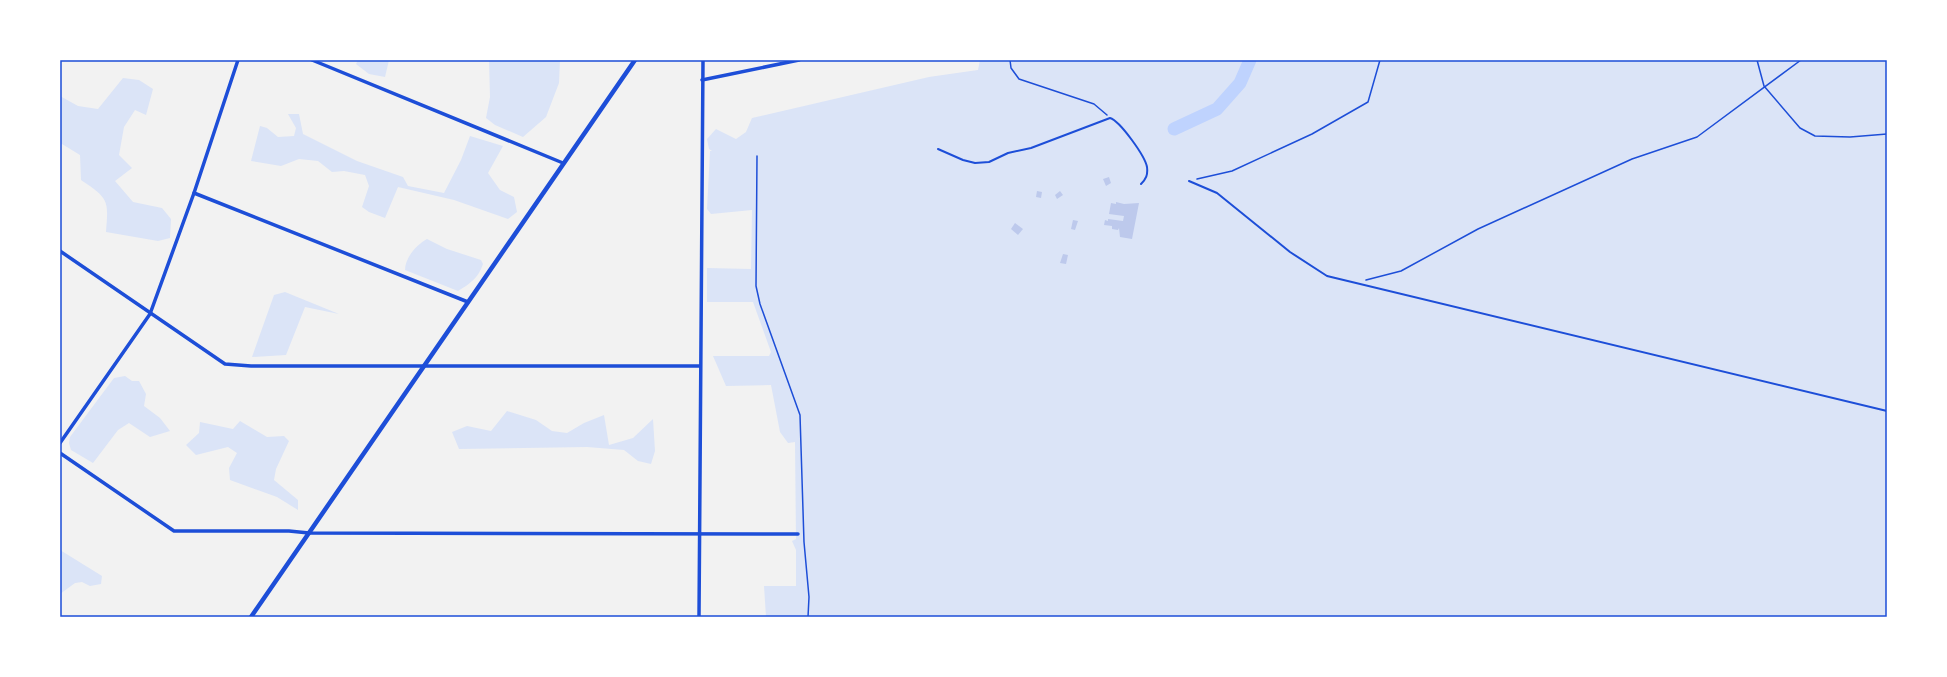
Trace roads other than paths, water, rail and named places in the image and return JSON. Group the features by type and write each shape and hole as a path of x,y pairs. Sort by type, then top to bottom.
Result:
{"street":[{"path":"60,443 150,314 194,193 238,60"},
{"path":"312,60 563,163"},
{"path":"251,617 563,163 636,60"},
{"path":"699,617 702,60"},
{"path":"702,80 799,60"},
{"path":"194,193 468,302"},
{"path":"60,251 225,364 252,366 700,366"},
{"path":"60,453 174,531 289,531 309,533 798,534"}],"lane":[{"path":"938,149 963,160 975,163 989,162 1008,153 1031,148 1110,118 1114,119 1143,157 1147,167 1147,178 1141,184"},
{"path":"1189,181 1217,193 1290,252 1327,276 1887,411"}],"waterway":[{"path":"1174,129 1217,109 1240,83 1250,60"}]}
